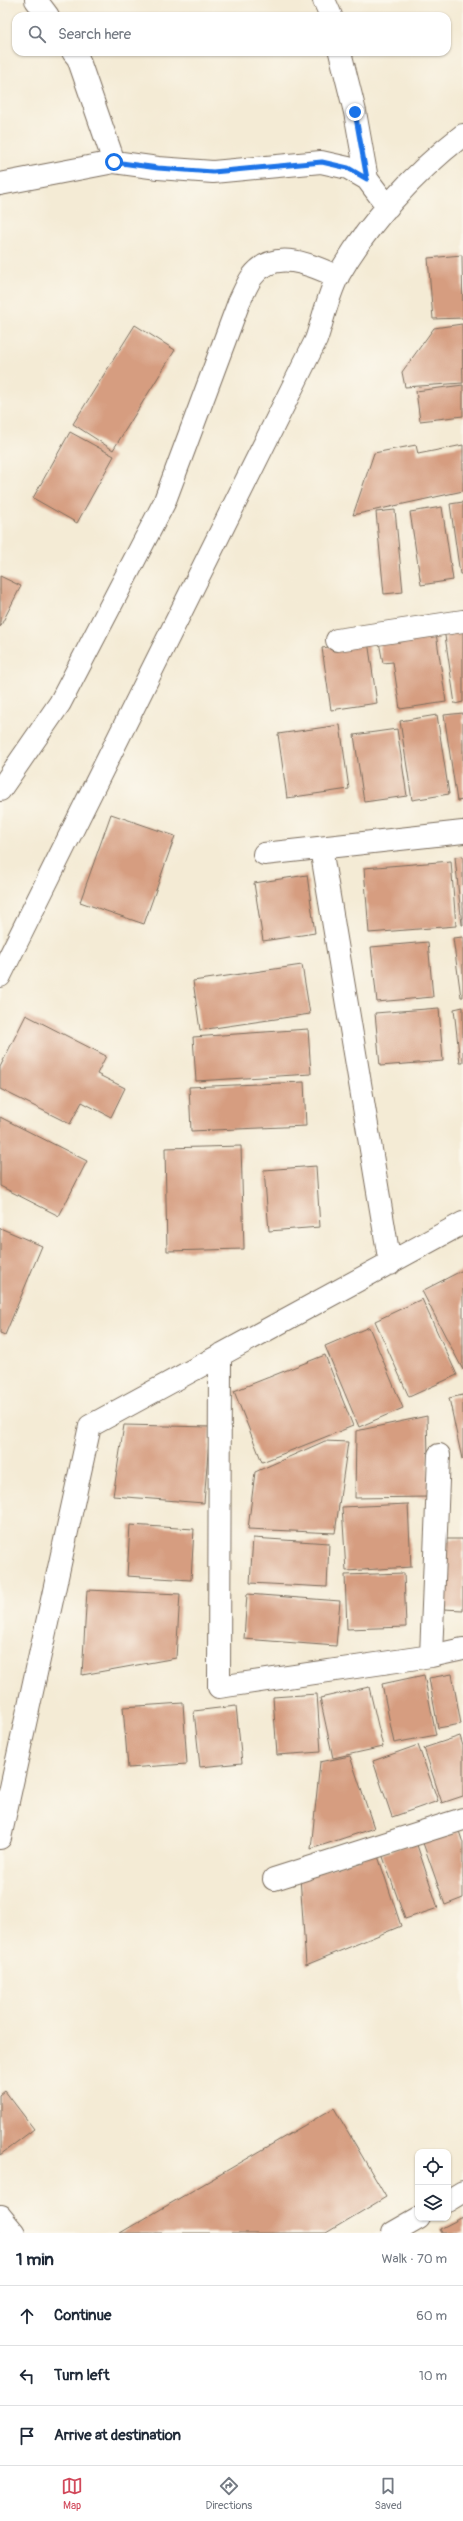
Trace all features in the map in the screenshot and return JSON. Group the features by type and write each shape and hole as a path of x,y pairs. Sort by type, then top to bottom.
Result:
{"main road":[{"path":"36,0 45,12"},
{"path":"324,0 329,12"},
{"path":"76,56 114,162"},
{"path":"341,56 355,112 367,179"},
{"path":"0,976 316,340 338,277 369,231 388,207 442,151 463,135"},
{"path":"0,184 114,162 158,168 213,172 322,162 348,168 367,179 388,207"},
{"path":"0,790 60,703 164,503 239,302 252,276 264,267 290,259 311,265 338,277"},
{"path":"337,640 463,621"},
{"path":"264,854 463,832"},
{"path":"321,848 390,1264"},
{"path":"0,1838 90,1426 463,1223"},
{"path":"220,1355 219,1687 431,1656 463,1649"},
{"path":"431,1656 439,1455"},
{"path":"274,1879 463,1819"},
{"path":"451,2199 463,2192"},
{"path":"0,2216 14,2233"},
{"path":"393,2233 415,2220"}],"building":[{"path":"462,255 463,318 433,319 428,258"},
{"path":"462,324 463,383 405,387 402,372 434,328"},
{"path":"135,325 175,350 113,450 73,424"},
{"path":"463,385 463,416 420,421 416,391"},
{"path":"70,432 114,456 77,523 33,498"},
{"path":"416,445 418,454 463,445 463,491 353,515 374,453"},
{"path":"463,502 463,574 460,574 450,504"},
{"path":"442,507 453,580 421,585 410,512"},
{"path":"395,510 403,592 384,594 376,512"},
{"path":"0,576 21,586 0,627"},
{"path":"463,626 463,702 455,704 444,629"},
{"path":"436,633 446,702 400,709 393,662 383,663 379,642"},
{"path":"368,641 377,703 331,710 322,648"},
{"path":"463,713 463,800 457,801 444,715"},
{"path":"437,715 449,794 412,800 400,721"},
{"path":"340,725 349,789 287,798 278,734"},
{"path":"397,729 407,796 364,802 354,735"},
{"path":"111,814 175,836 144,924 80,902"},
{"path":"463,856 463,925 462,925 455,857"},
{"path":"451,861 456,926 369,933 364,868"},
{"path":"307,875 315,933 263,941 254,883"},
{"path":"463,937 463,997 461,997 453,938"},
{"path":"428,942 433,997 377,1002 371,947"},
{"path":"302,965 310,1014 200,1030 193,981"},
{"path":"463,1007 463,1063 460,1063 454,1009"},
{"path":"439,1008 443,1061 380,1066 375,1013"},
{"path":"26,1015 106,1056 97,1074 125,1088 111,1117 82,1102 70,1124 0,1089 0,1067"},
{"path":"308,1029 311,1074 196,1081 193,1037"},
{"path":"304,1082 306,1126 191,1131 189,1087"},
{"path":"0,1117 87,1161 59,1216 0,1186"},
{"path":"241,1146 244,1249 167,1251 165,1148"},
{"path":"316,1166 320,1227 269,1231 264,1170"},
{"path":"0,1228 42,1246 5,1335 0,1333"},
{"path":"463,1270 463,1370 422,1291"},
{"path":"422,1299 457,1375 409,1397 375,1321"},
{"path":"369,1327 403,1408 359,1427 325,1346"},
{"path":"325,1355 353,1426 262,1462 234,1391"},
{"path":"463,1395 463,1458 462,1459 449,1398"},
{"path":"427,1416 429,1497 355,1498 356,1431"},
{"path":"124,1425 210,1427 204,1503 113,1496"},
{"path":"325,1441 348,1442 335,1533 248,1529 255,1472"},
{"path":"408,1504 411,1567 346,1571 342,1507"},
{"path":"130,1525 194,1529 191,1580 127,1576"},
{"path":"253,1538 329,1543 327,1587 250,1583"},
{"path":"446,1539 463,1539 463,1610 443,1609"},
{"path":"404,1573 406,1627 347,1629 345,1575"},
{"path":"87,1590 180,1594 176,1658 82,1675"},
{"path":"247,1594 340,1601 336,1646 244,1639"},
{"path":"452,1674 461,1724 438,1728 429,1678"},
{"path":"424,1675 436,1735 394,1743 382,1684"},
{"path":"369,1687 383,1747 333,1758 320,1698"},
{"path":"317,1694 321,1752 277,1755 273,1697"},
{"path":"183,1703 187,1764 128,1768 123,1707"},
{"path":"236,1706 242,1763 200,1767 194,1711"},
{"path":"460,1736 463,1746 463,1796 442,1803 424,1748"},
{"path":"418,1745 438,1801 392,1817 373,1761"},
{"path":"350,1756 374,1828 311,1849 320,1762"},
{"path":"459,1831 463,1843 463,1898 445,1905 423,1843"},
{"path":"416,1842 438,1908 405,1919 382,1854"},
{"path":"377,1853 401,1926 306,1965 300,1877"},
{"path":"5,2091 34,2129 0,2155 0,2095"},
{"path":"334,2108 386,2197 326,2233 120,2233"},
{"path":"463,2217 463,2233 442,2233 440,2229"}],"route":[{"path":"114,162 158,168 213,172 322,162 348,168 367,179 355,112"}]}
